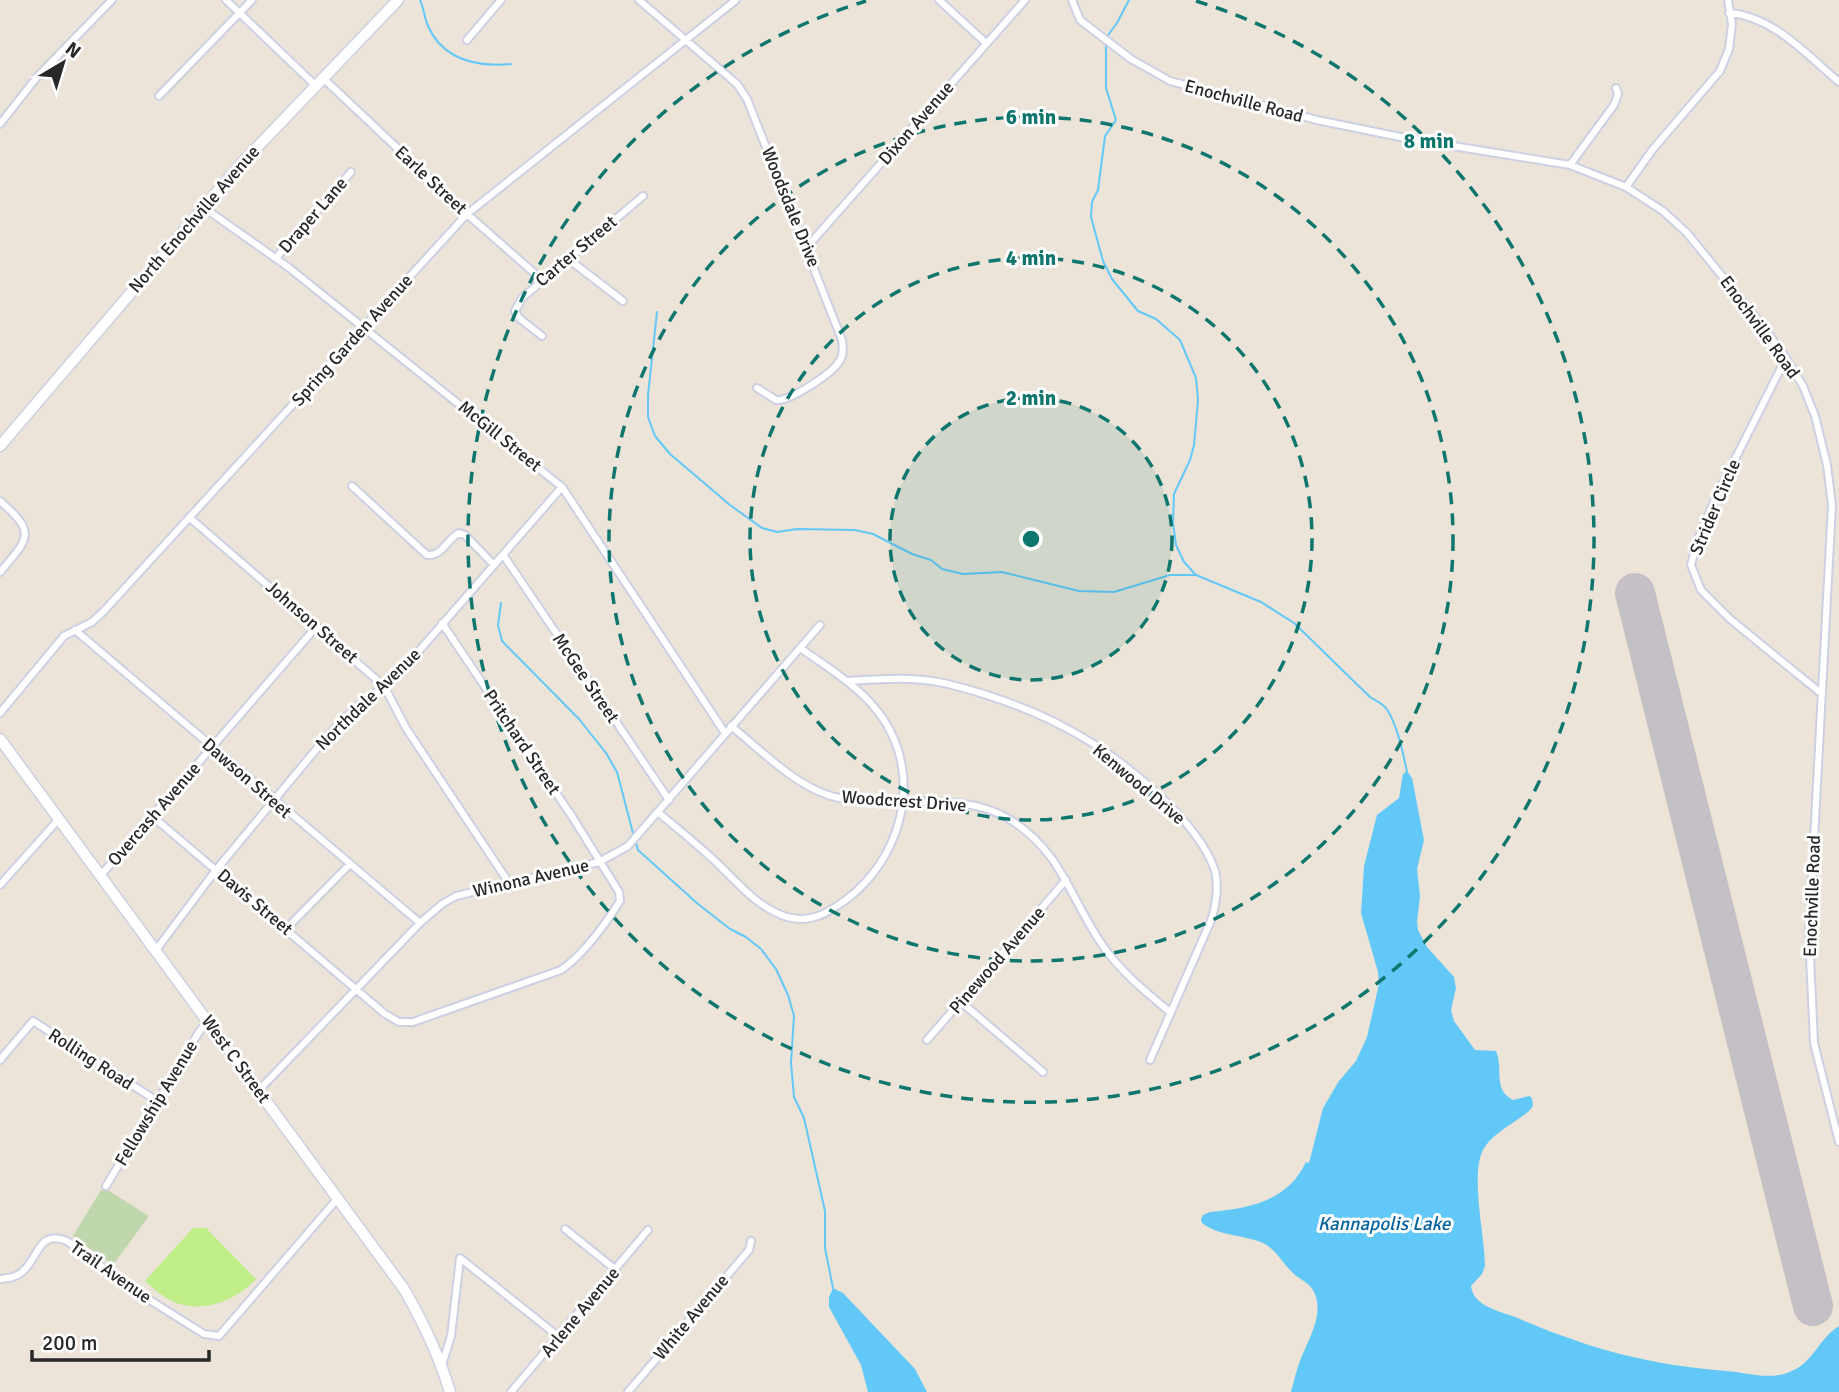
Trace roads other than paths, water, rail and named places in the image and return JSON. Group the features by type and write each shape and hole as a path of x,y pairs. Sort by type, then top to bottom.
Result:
{"main road":[{"name":"North Enochville Avenue","path":"0,446 203,206 398,0"},
{"name":"West C Street","path":"0,739 404,1289 424,1324 442,1365 450,1392"}],"street":[{"path":"0,124 37,77 112,0"},
{"name":"Earle Street","path":"226,0 541,279"},
{"path":"159,96 252,0"},
{"path":"467,40 501,0"},
{"name":"Woodsdale Drive","path":"639,0 737,84 747,99 842,340 842,357 831,370 789,398 776,400 757,388"},
{"name":"Spring Garden Avenue","path":"0,713 64,636 92,622 103,612 467,214 736,0"},
{"path":"939,0 986,43"},
{"name":"Dixon Avenue","path":"807,247 1025,0"},
{"name":"Enochville Road","path":"1072,0 1080,20 1130,59 1170,80 1317,120 1410,139 1570,165 1626,187 1663,211 1687,233 1786,358 1803,386 1815,416 1827,465 1832,505 1809,933 1814,1042 1839,1142"},
{"path":"1626,187 1653,149 1720,71 1729,49 1731,24 1728,0"},
{"path":"1729,13 1749,15 1779,32 1839,82"},
{"path":"1570,165 1614,105 1618,94 1616,88"},
{"name":"Draper Lane","path":"276,258 351,172"},
{"name":"Carter Street","path":"542,337 519,318 515,310 522,298 541,279 643,195"},
{"name":"McGill Street","path":"203,206 276,258 562,487 725,733"},
{"path":"567,258 623,301"},
{"name":"Strider Circle","path":"1786,358 1717,495 1698,539 1691,565 1701,590 1730,619 1822,694"},
{"path":"352,486 427,555 440,552 452,536 459,533 465,535 494,565"},
{"name":"Northdale Avenue","path":"156,950 216,870 342,720 398,675 562,487"},
{"path":"0,501 22,522 25,538 0,572"},
{"name":"Johnson Street","path":"190,518 384,686 406,728 509,883"},
{"name":"McGee Street","path":"503,556 669,800"},
{"name":"Pritchard Street","path":"357,989 385,1014 400,1022 413,1022 561,970 571,963 620,901 619,892 573,818 442,623"},
{"name":"Winona Avenue","path":"259,1090 420,923 442,904 456,895 599,862 628,846 820,625"},
{"name":"Overcash Avenue","path":"101,875 317,626"},
{"name":"Dawson Street","path":"75,630 420,923"},
{"path":"659,813 715,860 743,889 770,909 787,917 807,920 826,913 845,901 873,875 887,852 904,803 900,754 893,736 872,703 847,681 800,648"},
{"name":"Kenwood Drive","path":"847,681 920,679 947,684 1017,706 1079,735 1111,757 1175,809 1190,827 1216,873 1217,901 1150,1060"},
{"name":"Woodcrest Drive","path":"732,726 807,785 829,795 859,801 950,801 982,808 1006,818 1030,833 1050,854 1102,944 1119,967 1171,1013"},
{"name":"Davis Street","path":"152,816 357,989"},
{"path":"0,885 60,819"},
{"path":"286,929 350,864"},
{"name":"Pinewood Avenue","path":"928,1040 1066,880"},
{"path":"960,1001 1043,1072"},
{"name":"Rolling Road","path":"0,1060 33,1020 157,1101"},
{"name":"Fellowship Avenue","path":"106,1186 208,1021"},
{"name":"Trail Avenue","path":"0,1279 13,1278 22,1272 42,1244 49,1238 58,1237 68,1241 129,1287 204,1334 219,1336 338,1198"},
{"path":"565,1229 615,1270"},
{"name":"Arlene Avenue","path":"511,1392 648,1230"},
{"name":"White Avenue","path":"628,1392 749,1250 751,1241"},
{"path":"442,1365 451,1336 460,1258 559,1337"}],"water":[{"name":"Kannapolis Lake","path":"1407,771 1412,778 1424,840 1417,869 1420,896 1418,930 1427,947 1454,977 1456,988 1451,1010 1454,1021 1475,1050 1496,1051 1501,1084 1507,1095 1513,1100 1529,1096 1532,1098 1533,1106 1529,1111 1492,1138 1479,1161 1478,1190 1485,1266 1482,1274 1471,1286 1476,1298 1495,1310 1567,1338 1618,1353 1670,1364 1759,1375 1779,1375 1799,1367 1839,1326 1839,1392 1291,1392 1317,1317 1317,1299 1313,1290 1264,1244 1215,1230 1202,1223 1201,1219 1210,1212 1253,1205 1278,1194 1288,1186 1306,1162 1309,1163 1323,1108 1339,1081 1356,1061 1367,1037 1379,984 1361,913 1364,866 1377,815 1399,798 1403,774"},
{"path":"833,1288 843,1293 915,1369 927,1392 868,1392 861,1365 829,1307"}],"waterway":[{"path":"420,0 434,38 452,54 474,62 511,64"},
{"path":"1106,38 1129,0"},
{"path":"1106,43 1106,88 1116,120 1105,136 1098,190 1092,202 1091,217 1103,261 1112,279 1138,311 1156,319 1180,340 1196,378 1198,400 1194,445 1174,494 1173,523 1176,545 1184,562 1196,575 1261,602 1294,623 1370,697 1384,706 1392,718 1407,772"},
{"path":"657,312 648,395 648,417 655,436 670,454 730,505 762,528 777,532 797,529 855,530 873,534 912,554 931,560 942,569 963,574 1002,572 1079,591 1114,592 1170,575 1195,575"},
{"path":"501,603 498,625 502,641 579,719 606,753 617,772 634,837"},
{"path":"636,843 638,850 698,904 761,949 776,969 788,995 794,1016 791,1063 794,1097 804,1118 825,1211 825,1248 833,1288"}]}
